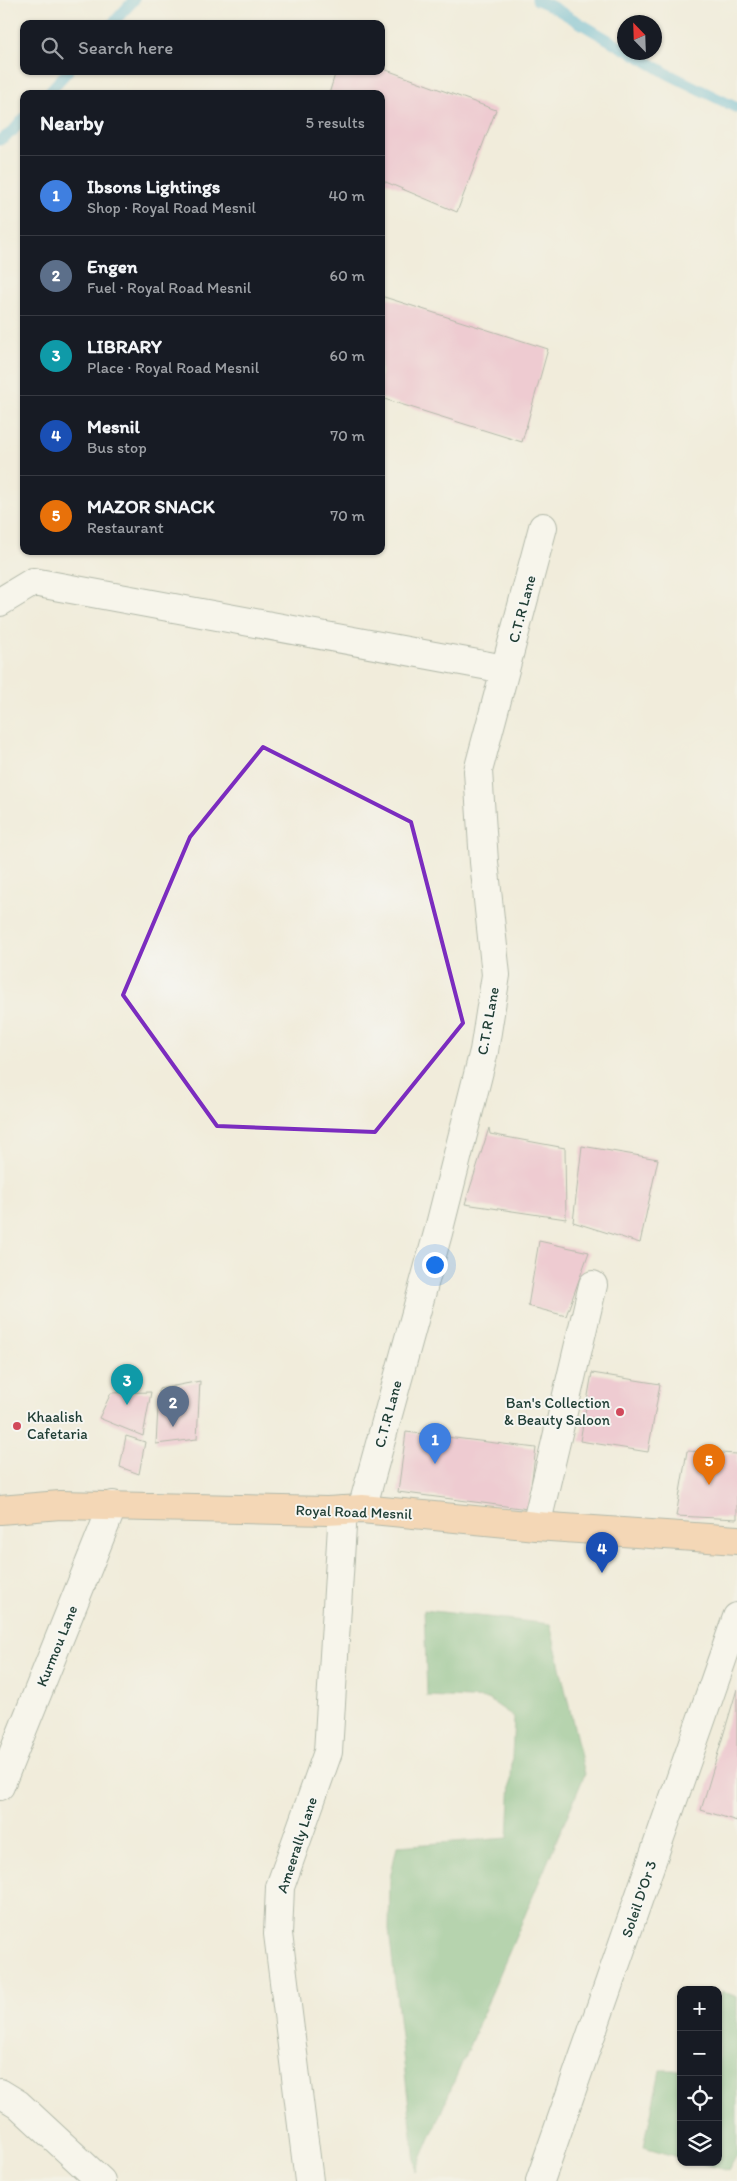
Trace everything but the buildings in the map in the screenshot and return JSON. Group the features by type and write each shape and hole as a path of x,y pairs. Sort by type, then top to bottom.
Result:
{"main road":[{"name":"Royal Road Mesnil","path":"0,1510 60,1505 113,1505 352,1510 536,1526 737,1540"}],"street":[{"name":"C.T.R Lane","path":"352,1510 438,1233 485,1042 496,975 484,862 478,771 543,527"},
{"path":"0,602 33,582 505,669"},
{"path":"536,1526 593,1285"},
{"name":"Kurmou Lane","path":"0,1786 113,1505"},
{"name":"Ameerally Lane","path":"309,2181 278,1934 280,1888 328,1752 352,1510"},
{"name":"Soleil D'Or 3","path":"540,2181 737,1617"},
{"path":"0,2093 18,2104 102,2181"}],"highlighted area":[{"path":"263,747 411,822 463,1023 375,1132 217,1126 123,995 190,837"}],"green space":[{"path":"424,1610 550,1624 585,1774 416,2171 389,1930 390,1878 397,1846 508,1838 514,1717 488,1699 427,1696"},
{"path":"722,1991 737,1997 737,2155 728,2171 711,2166 722,2166"},
{"path":"660,2070 677,2070 677,2157 644,2147"}],"waterway":[{"path":"116,20 134,0"},
{"path":"537,0 551,6 617,45"},
{"path":"644,60 668,74 737,108"},
{"path":"51,90 64,75"},
{"path":"0,140 12,132 20,123"}],"place":[{"name":"LIBRARY","path":"127,1405"},
{"name":"Ban's Collection & Beauty Saloon","path":"620,1412"},
{"name":"Khaalish Cafetaria","path":"17,1426"},
{"name":"Engen","path":"173,1427"},
{"name":"Ibsons Lightings","path":"435,1464"},
{"name":"MAZOR SNACK","path":"709,1485"},
{"name":"Mesnil","path":"602,1573"}]}
